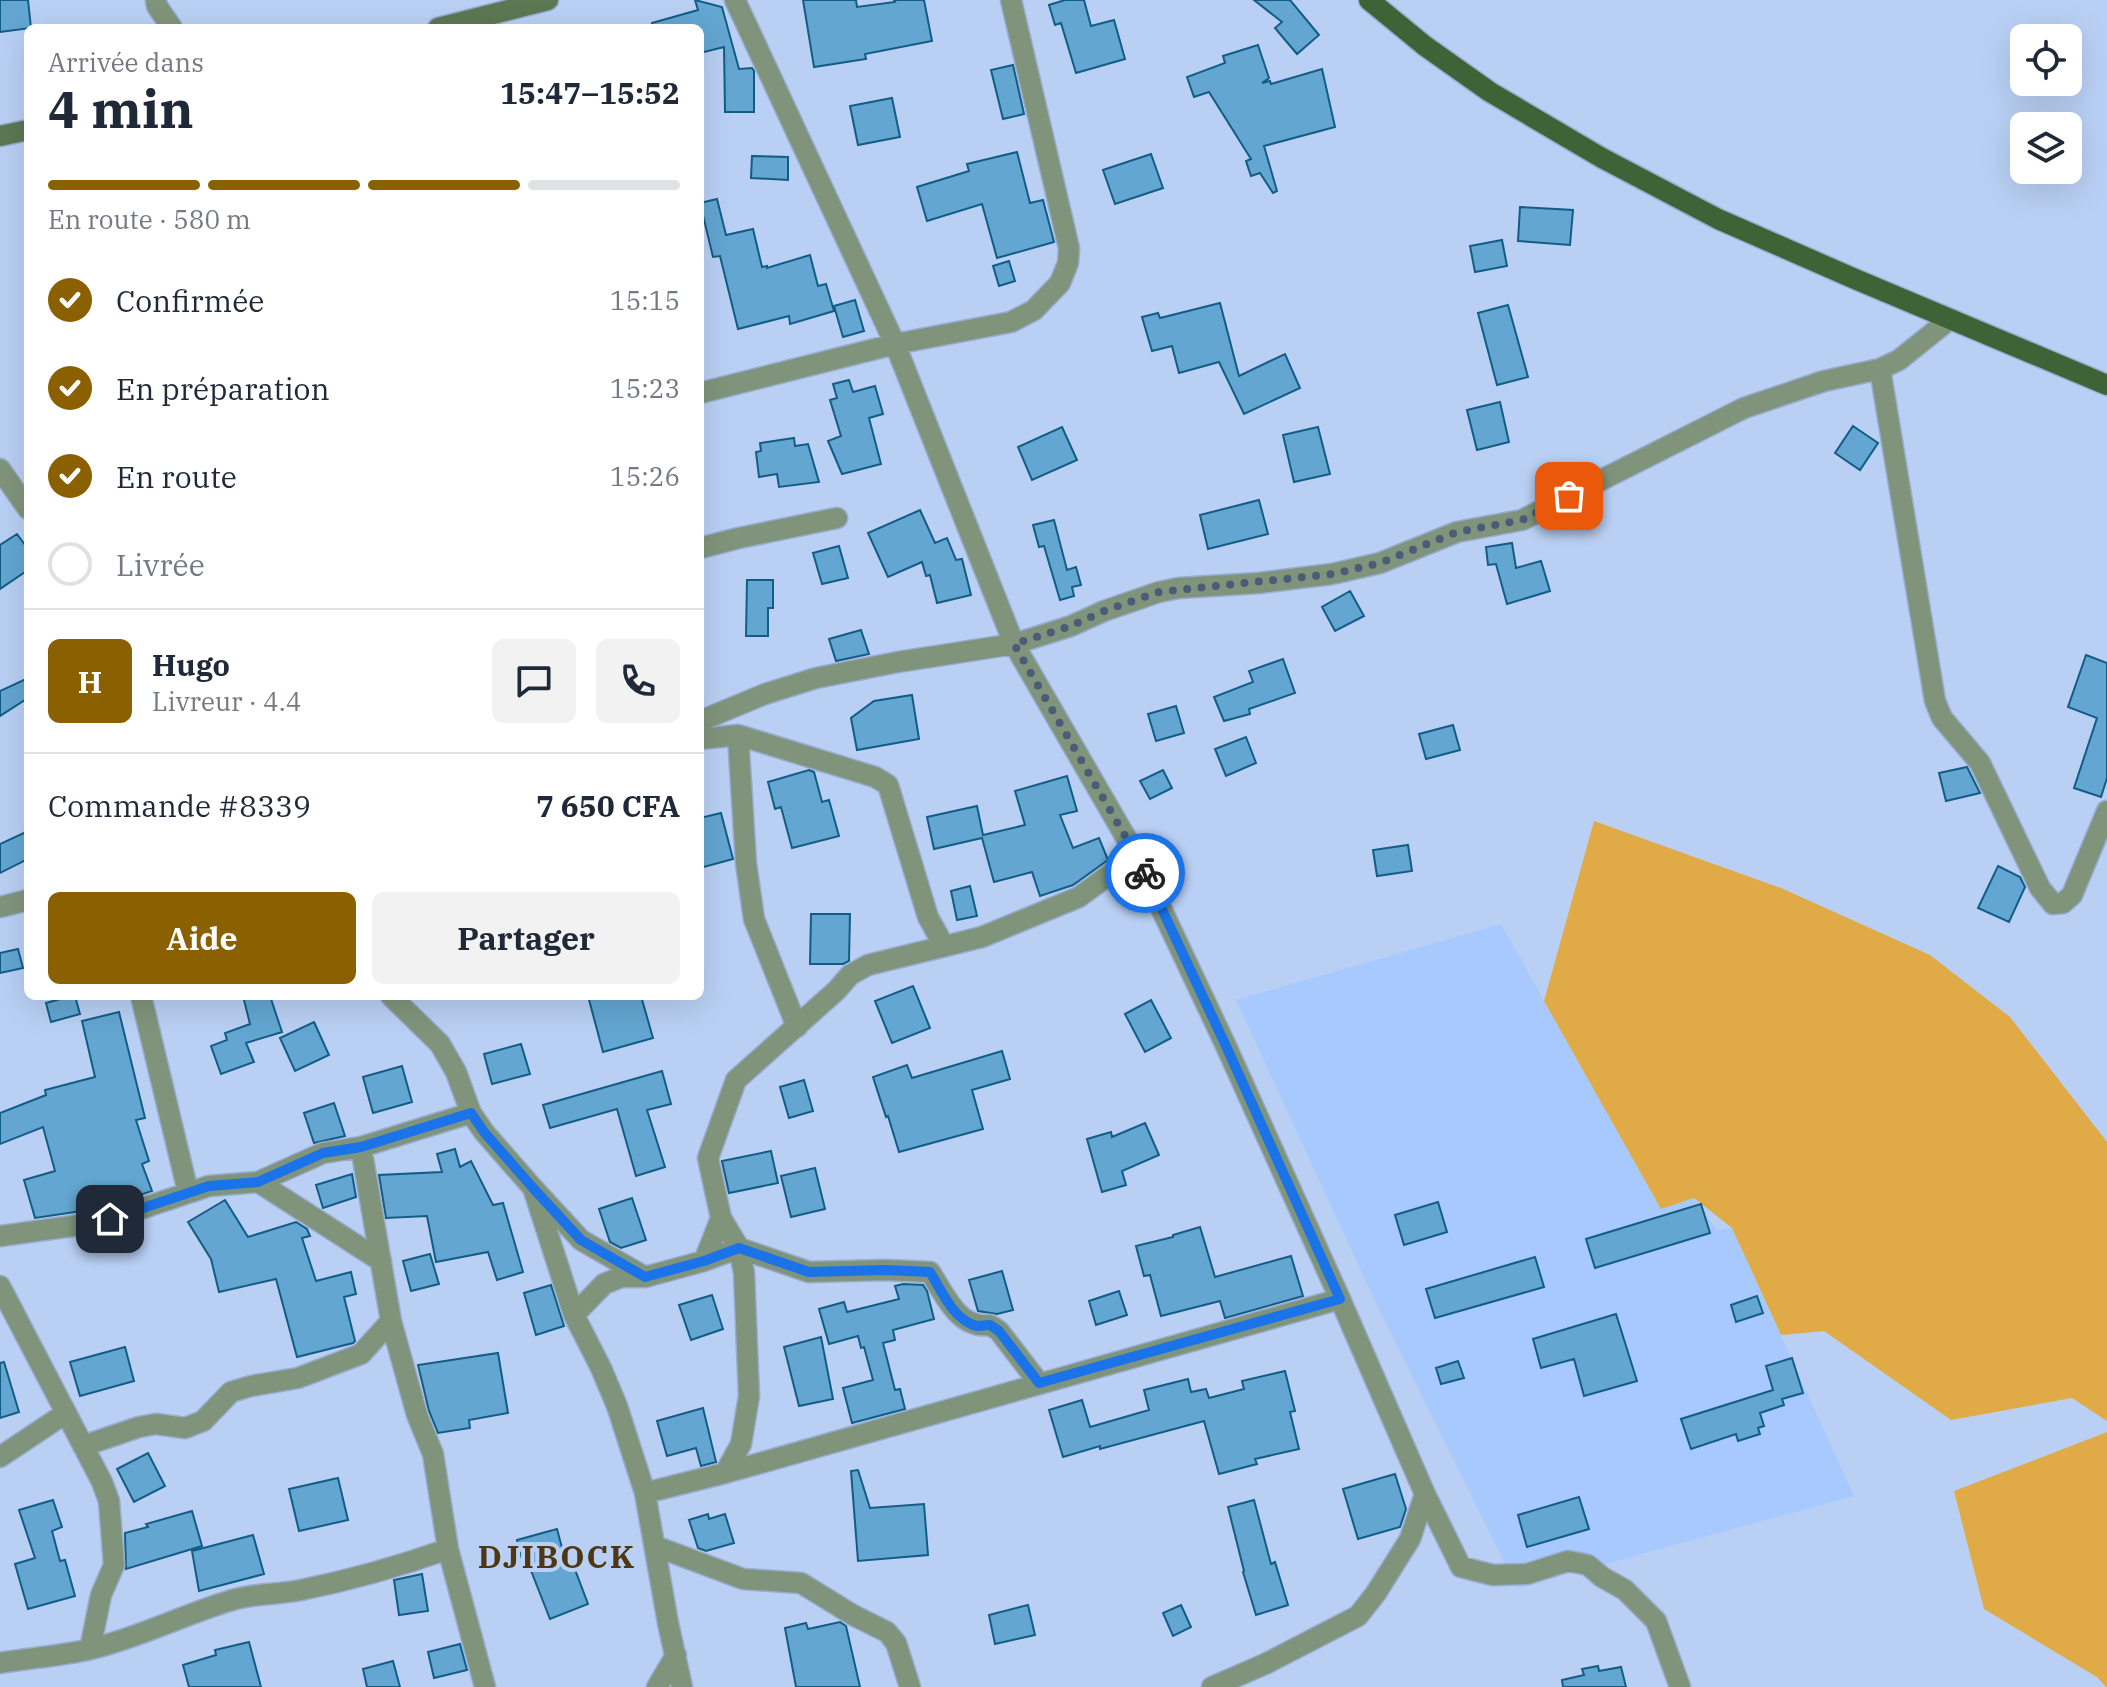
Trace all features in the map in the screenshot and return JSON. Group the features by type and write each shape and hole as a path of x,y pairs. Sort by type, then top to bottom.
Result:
{"main road":[{"path":"454,24 548,0"},
{"path":"1369,0 1425,46 1490,92 1602,158 1718,219 2107,385"},
{"path":"0,136 24,131"}],"street":[{"path":"156,0 169,24"},
{"path":"735,0 895,344 1014,644 1136,855 1226,1046 1425,1494 1461,1567 1493,1575 1527,1574 1568,1561 1588,1565 1625,1590 1656,1621 1680,1687"},
{"path":"704,392 895,344 1011,322 1034,310 1060,283 1068,263 1069,248 1011,0"},
{"path":"704,719 765,694 816,678 1014,644 1159,592 1332,574 1380,563 1457,532 1522,520 1744,408 1824,381 1880,369 1899,360 1950,319"},
{"path":"1880,369 1935,701 1942,718 1980,763 2040,888 2053,904 2063,903 2072,895 2107,811"},
{"path":"0,469 24,503"},
{"path":"704,547 837,518"},
{"path":"704,739 738,735 875,777 888,785 928,917 944,946"},
{"path":"738,735 746,863 754,919 797,1027"},
{"path":"725,1473 741,1444 749,1396 744,1273 739,1248 721,1218 708,1158 736,1080 850,975 868,965 982,937 1079,897 1136,855"},
{"path":"0,907 24,901"},
{"path":"142,1000 188,1192"},
{"path":"395,1000 445,1051 471,1113 533,1188 581,1240 645,1277"},
{"path":"0,1236 110,1219 209,1186 258,1182 323,1153 361,1147 471,1113"},
{"path":"361,1147 391,1321 417,1415 433,1454 448,1549 485,1687"},
{"path":"258,1182 381,1261"},
{"path":"533,1188 574,1315 617,1406 645,1493 682,1687"},
{"path":"704,1261 721,1218"},
{"path":"574,1315 604,1284 621,1277 645,1277 739,1248 809,1272 930,1272 955,1311 964,1320 978,1326 990,1325 999,1331 1039,1383"},
{"path":"0,1286 109,1501 114,1565 101,1595 90,1649"},
{"path":"645,1493 1340,1299"},
{"path":"83,1446 139,1427 156,1424 185,1428 203,1421 231,1392 298,1378 361,1354 391,1321"},
{"path":"0,1457 66,1413"},
{"path":"1212,1687 1265,1664 1358,1616 1410,1539 1425,1494"},
{"path":"655,1546 743,1579 801,1583 887,1632 896,1643 910,1687"},
{"path":"0,1663 90,1649 230,1600 309,1588 394,1568 448,1549"},
{"path":"657,1687 676,1655"}],"shaded area":[{"path":"1594,821 1781,888 1930,955 2010,1017 2107,1142 2107,1421 2072,1398 1951,1420 1824,1331 1781,1335 1732,1228 1694,1198 1661,1209 1544,1001"},
{"path":"1501,924 1661,1209 1694,1198 1717,1230 1732,1228 1854,1496 1517,1588 1374,1299 1236,1000"},
{"path":"2107,1432 2106,1687 2097,1677 1984,1609 1954,1491"}],"building":[{"path":"0,0 28,0 31,24 24,24 24,29 0,32"},
{"path":"695,0 722,7 739,69 752,68 754,71 754,112 725,112 724,47 704,52 704,24 652,24 698,10"},
{"path":"803,0 856,0 857,7 894,0 924,0 932,41 865,54 866,59 814,67"},
{"path":"1065,0 1084,0 1091,26 1114,20 1125,59 1076,73 1061,23 1055,25 1049,5"},
{"path":"1254,0 1290,0 1319,35 1297,54 1275,28 1282,22"},
{"path":"1258,45 1269,78 1262,83 1270,81 1271,84 1322,69 1335,127 1264,146 1277,191 1273,193 1260,173 1251,176 1246,161 1251,159 1209,92 1194,97 1187,77 1225,63 1223,56"},
{"path":"1013,65 1024,114 1003,119 991,70"},
{"path":"892,98 900,137 858,145 850,106"},
{"path":"1017,152 1030,203 1043,200 1054,242 997,258 982,204 927,221 917,187 969,171 967,164"},
{"path":"1151,154 1163,188 1115,204 1103,170"},
{"path":"752,156 788,157 788,180 751,178"},
{"path":"717,199 726,235 753,229 762,267 810,255 818,286 826,284 834,311 790,324 789,316 738,329 720,256 713,257 704,220 704,202"},
{"path":"1520,207 1573,210 1570,245 1518,241"},
{"path":"1502,240 1507,266 1475,272 1470,246"},
{"path":"1009,261 1015,281 999,286 993,266"},
{"path":"855,300 864,331 843,337 834,306"},
{"path":"1220,303 1239,376 1285,354 1300,388 1244,414 1219,362 1179,373 1172,346 1152,351 1142,317 1158,313 1160,318"},
{"path":"1508,305 1528,377 1497,385 1478,313"},
{"path":"849,380 853,392 875,386 883,414 869,418 881,464 842,474 828,441 841,436 830,400 837,398 833,384"},
{"path":"1500,402 1509,442 1477,450 1467,410"},
{"path":"1853,426 1878,443 1860,470 1835,453"},
{"path":"1062,427 1077,460 1032,480 1018,447"},
{"path":"1318,427 1330,474 1294,482 1283,435"},
{"path":"794,438 795,446 808,444 819,482 779,487 777,474 759,477 756,452 761,451 760,443"},
{"path":"1259,500 1268,534 1208,549 1200,515"},
{"path":"920,510 935,543 947,538 956,560 962,559 971,595 937,603 930,575 926,576 922,562 888,577 868,533"},
{"path":"1054,520 1067,570 1076,567 1081,585 1072,587 1074,596 1060,600 1044,546 1039,547 1033,525"},
{"path":"17,534 24,544 24,573 0,589 0,545"},
{"path":"1512,543 1516,568 1541,561 1550,591 1507,604 1496,564 1488,565 1486,547"},
{"path":"839,546 848,578 822,584 813,553"},
{"path":"747,580 773,580 773,608 768,608 768,636 746,636"},
{"path":"1350,591 1364,616 1335,631 1322,607"},
{"path":"861,630 869,654 836,661 829,639"},
{"path":"2086,655 2107,663 2107,778 2101,797 2074,788 2097,718 2068,707"},
{"path":"1283,659 1295,693 1249,709 1250,714 1224,721 1214,697 1253,682 1249,671"},
{"path":"24,680 24,701 0,716 0,691"},
{"path":"912,695 919,739 857,750 851,718 874,701"},
{"path":"1176,706 1184,733 1156,741 1148,714"},
{"path":"1453,725 1460,750 1426,759 1419,734"},
{"path":"1246,737 1256,763 1226,776 1215,749"},
{"path":"1967,767 1980,793 1946,801 1939,773"},
{"path":"809,770 814,772 822,802 829,800 839,836 792,848 781,807 775,809 768,782"},
{"path":"1163,770 1172,788 1150,799 1140,781"},
{"path":"1067,776 1077,811 1060,815 1073,848 1099,838 1108,860 1073,885 1040,896 1032,872 994,882 982,838 934,849 927,817 977,806 983,835 1025,825 1015,791"},
{"path":"721,813 733,859 704,867 704,817"},
{"path":"24,833 24,861 0,873 0,844"},
{"path":"1408,845 1412,871 1377,876 1373,850"},
{"path":"1998,866 2020,877 2025,887 2009,922 1978,908"},
{"path":"970,886 977,916 957,920 951,891"},
{"path":"811,914 850,914 849,961 843,964 810,964"},
{"path":"18,949 23,968 0,973 0,953"},
{"path":"913,986 930,1028 892,1043 875,1001"},
{"path":"76,1000 80,1014 51,1022 46,1003"},
{"path":"244,1000 271,1000 282,1032 246,1043 254,1062 221,1074 211,1046 227,1040 225,1033 250,1024"},
{"path":"589,1000 642,1000 653,1038 603,1052"},
{"path":"1151,1000 1171,1038 1145,1052 1125,1014"},
{"path":"119,1012 145,1118 136,1120 149,1161 142,1164 152,1191 102,1208 101,1204 75,1212 35,1218 24,1180 55,1171 43,1127 0,1144 0,1113 46,1095 45,1090 95,1077 82,1021"},
{"path":"314,1022 329,1055 295,1071 280,1038"},
{"path":"521,1044 530,1074 492,1084 484,1054"},
{"path":"1002,1051 1010,1079 972,1090 983,1129 899,1152 873,1077 907,1065 912,1078"},
{"path":"402,1066 412,1102 373,1113 363,1077"},
{"path":"662,1071 671,1104 647,1110 665,1167 636,1176 617,1109 550,1128 543,1105"},
{"path":"804,1080 813,1111 789,1118 780,1087"},
{"path":"334,1103 345,1136 314,1143 304,1113"},
{"path":"1145,1123 1159,1155 1122,1171 1126,1185 1102,1192 1087,1139 1111,1132 1112,1137"},
{"path":"455,1149 460,1167 471,1161 493,1205 503,1203 523,1272 497,1280 488,1252 436,1262 427,1216 386,1218 379,1175 442,1172 437,1154"},
{"path":"771,1151 778,1183 729,1193 722,1161"},
{"path":"815,1168 825,1209 791,1217 781,1176"},
{"path":"352,1174 356,1197 323,1208 316,1185"},
{"path":"632,1198 646,1240 621,1248 610,1242 599,1209"},
{"path":"225,1200 248,1237 296,1222 307,1229 310,1236 302,1238 316,1281 351,1272 356,1294 344,1297 353,1343 297,1357 276,1279 219,1292 211,1259 188,1222"},
{"path":"1438,1202 1447,1232 1404,1245 1395,1215"},
{"path":"1701,1204 1710,1233 1595,1268 1586,1239"},
{"path":"1200,1227 1215,1277 1291,1256 1303,1296 1225,1318 1220,1301 1161,1316 1150,1275 1144,1276 1136,1246"},
{"path":"430,1254 439,1284 411,1291 403,1261"},
{"path":"1535,1257 1544,1287 1435,1318 1426,1289"},
{"path":"1002,1271 1013,1310 997,1314 978,1311 969,1280"},
{"path":"551,1285 564,1326 536,1335 524,1293"},
{"path":"923,1285 934,1319 893,1330 895,1340 883,1343 895,1390 900,1389 905,1409 852,1423 843,1388 873,1380 864,1347 861,1348 858,1336 829,1344 819,1309 844,1302 847,1312 899,1299 895,1286"},
{"path":"1119,1291 1127,1315 1096,1325 1089,1301"},
{"path":"712,1295 723,1329 691,1340 679,1305"},
{"path":"1757,1296 1763,1313 1736,1322 1731,1305"},
{"path":"1616,1314 1637,1381 1584,1396 1574,1359 1541,1368 1533,1339"},
{"path":"821,1337 833,1399 799,1406 784,1347"},
{"path":"125,1347 134,1381 80,1396 70,1362"},
{"path":"498,1353 508,1413 469,1420 470,1428 438,1433 429,1411 418,1365"},
{"path":"1792,1358 1803,1393 1782,1399 1784,1405 1760,1413 1764,1426 1758,1428 1760,1434 1738,1441 1736,1434 1691,1449 1681,1419 1773,1390 1766,1366"},
{"path":"1458,1361 1464,1378 1441,1384 1436,1368"},
{"path":"4,1362 19,1412 0,1418 0,1363"},
{"path":"1285,1371 1295,1411 1290,1412 1299,1449 1255,1459 1257,1464 1219,1474 1204,1421 1063,1457 1049,1410 1082,1400 1090,1427 1149,1410 1144,1390 1188,1379 1191,1392 1206,1389 1209,1398 1244,1389 1242,1381"},
{"path":"703,1408 716,1462 701,1466 696,1448 667,1456 657,1421"},
{"path":"148,1453 165,1486 134,1502 117,1469"},
{"path":"858,1470 870,1508 924,1504 928,1555 858,1561 851,1471"},
{"path":"1395,1474 1406,1509 1400,1527 1358,1539 1343,1489"},
{"path":"338,1478 348,1520 299,1531 289,1489"},
{"path":"1579,1497 1589,1529 1527,1547 1518,1515"},
{"path":"53,1500 62,1527 52,1531 60,1561 65,1560 75,1596 28,1609 15,1564 35,1558 19,1510"},
{"path":"1254,1500 1271,1564 1275,1562 1288,1605 1256,1615 1228,1507"},
{"path":"192,1511 202,1546 126,1569 125,1533"},
{"path":"708,1514 709,1519 725,1514 734,1543 706,1551 698,1548 689,1520"},
{"path":"557,1529 568,1570 574,1567 588,1604 550,1619 526,1558 522,1559 517,1540"},
{"path":"253,1535 264,1574 199,1591 192,1551"},
{"path":"422,1574 428,1611 399,1615 394,1580"},
{"path":"1028,1605 1035,1635 995,1644 989,1615"},
{"path":"1181,1605 1191,1627 1173,1636 1163,1613"},
{"path":"840,1622 846,1626 860,1687 796,1687 785,1628 806,1623 808,1629"},
{"path":"249,1642 261,1687 189,1687 183,1665 216,1655 215,1650"},
{"path":"460,1644 467,1670 434,1678 428,1652"},
{"path":"393,1661 400,1687 367,1687 363,1669"},
{"path":"1598,1666 1599,1671 1621,1667 1626,1687 1563,1687 1562,1680 1584,1675 1582,1669"}],"way so far":[{"path":"1145,873 1014,644 1159,592 1332,574 1380,563 1457,532 1522,520 1569,496"}],"district":[{"name":"DJIBOCK","path":"557,1557"}],"route":[{"path":"110,1219 209,1186 258,1182 323,1153 361,1147 471,1113 484,1132 581,1240 645,1277 739,1248 809,1272 930,1272 955,1311 964,1320 978,1326 990,1325 999,1331 1039,1383 1340,1299 1145,873"}]}
